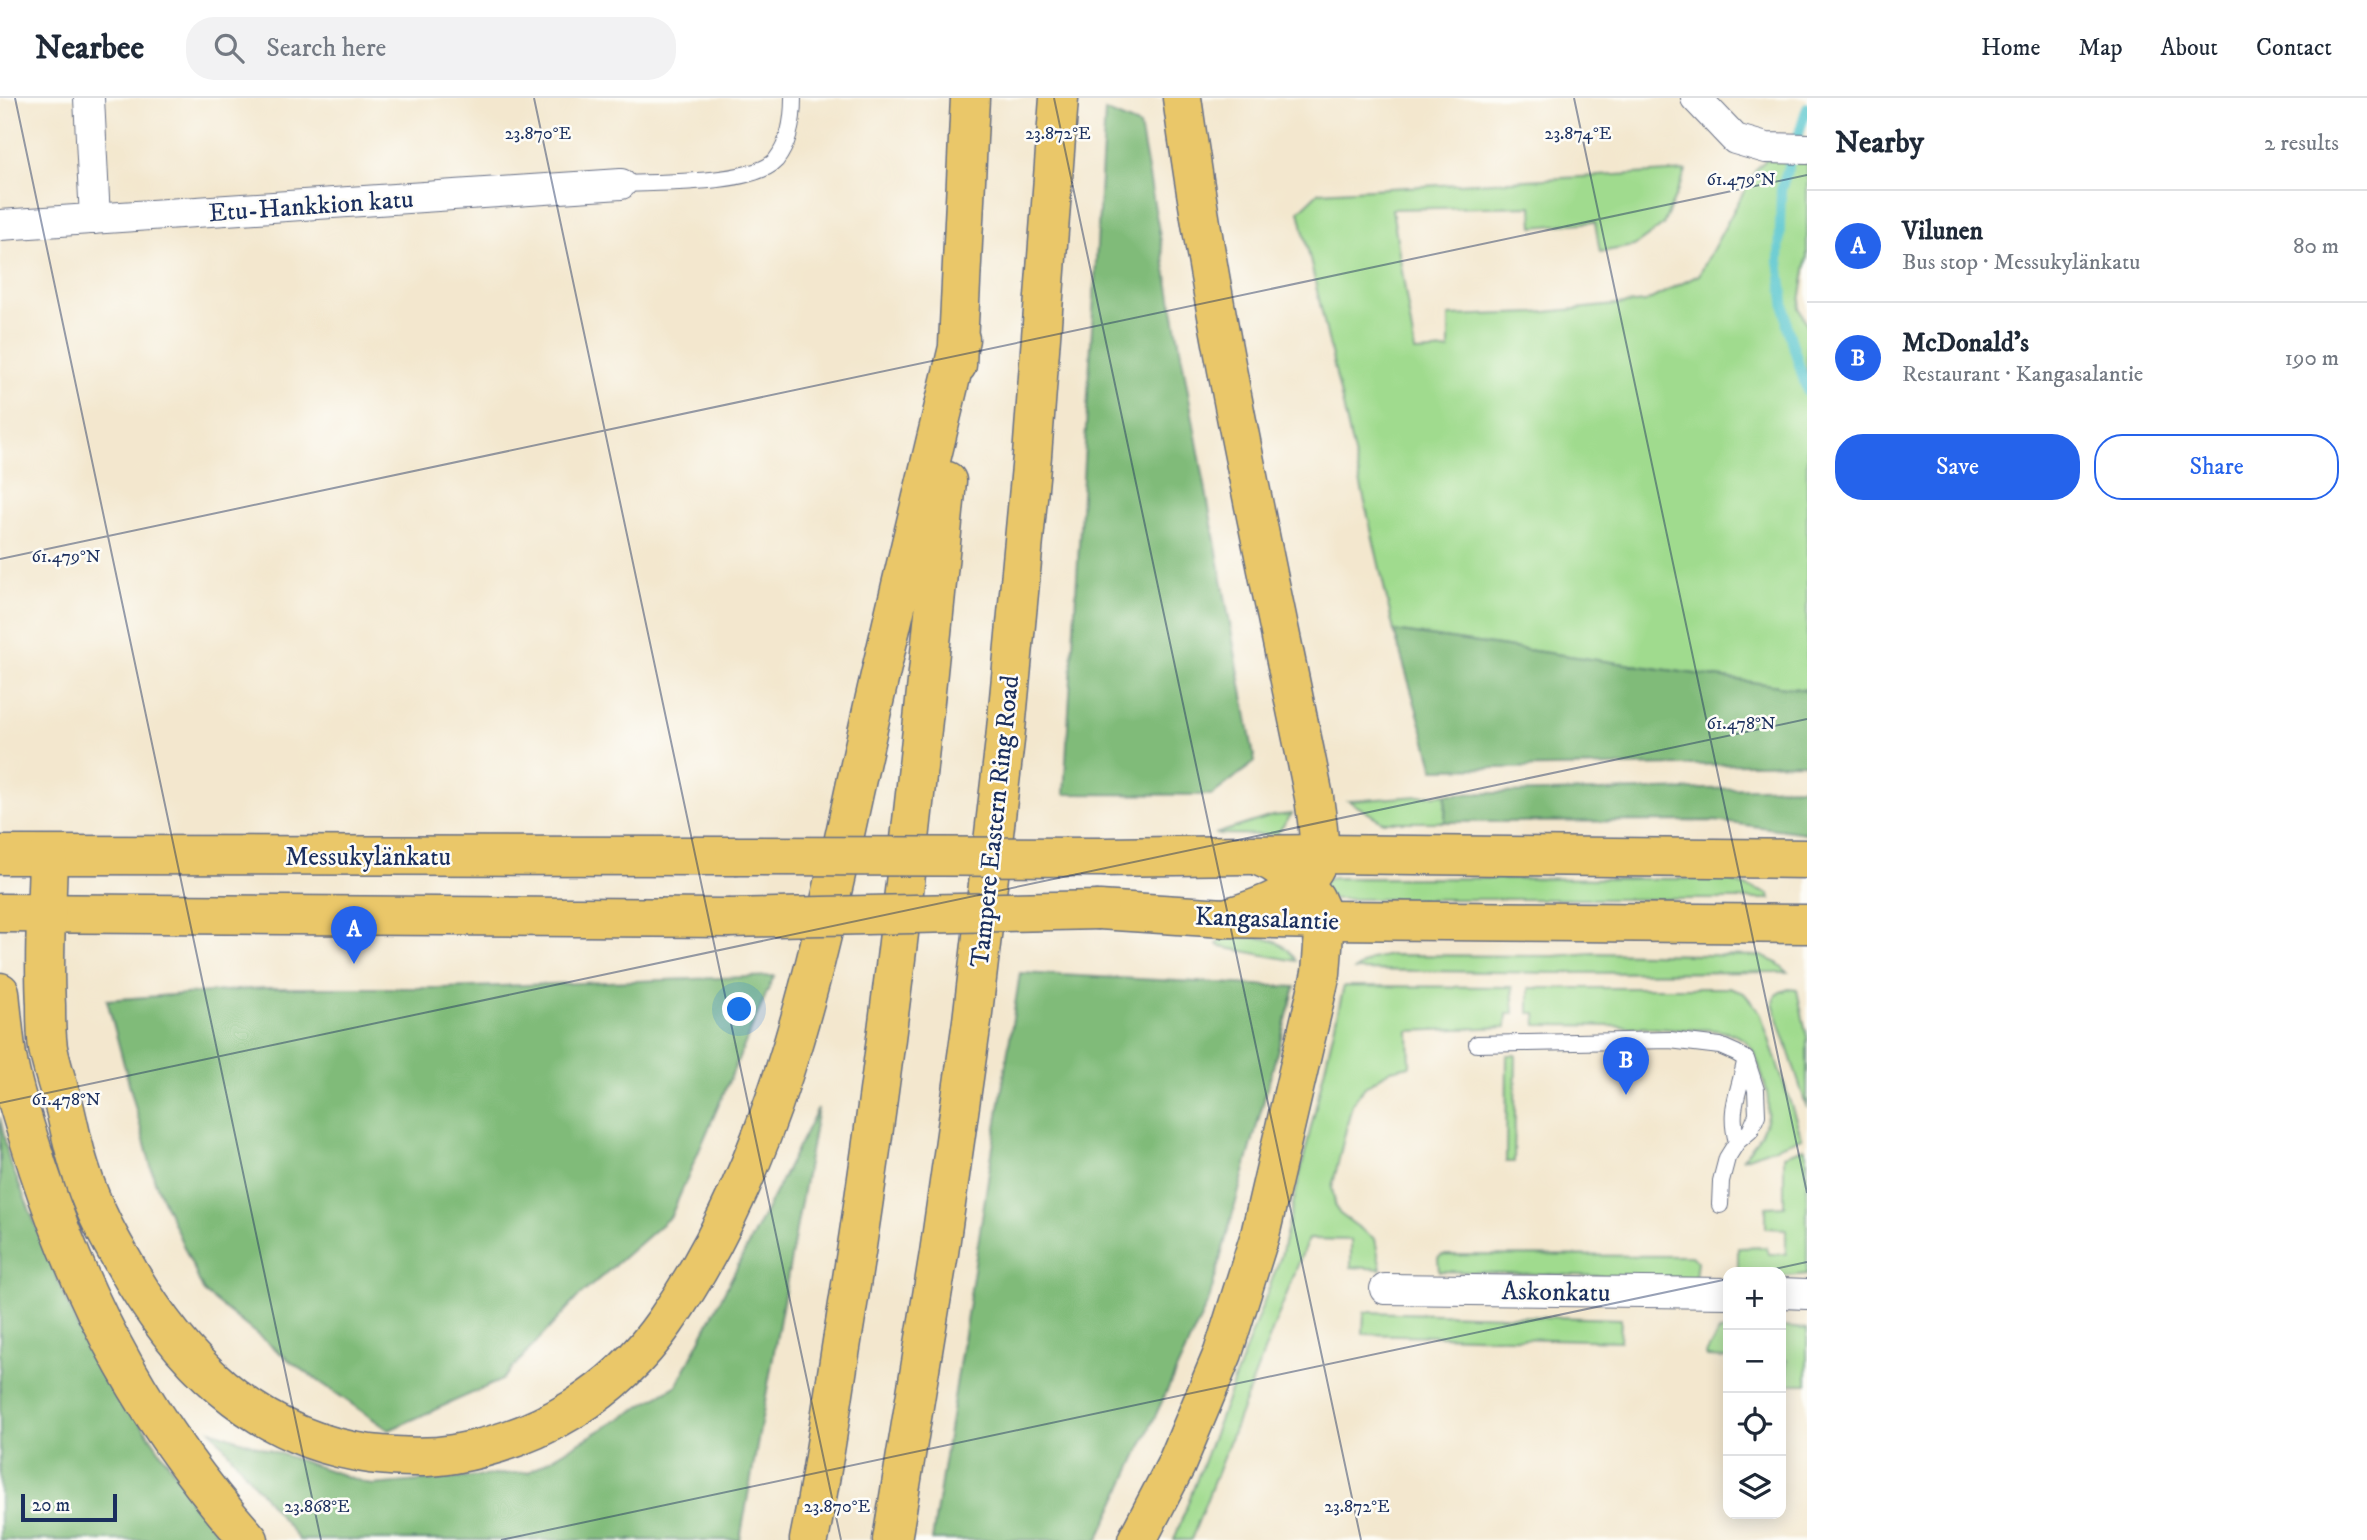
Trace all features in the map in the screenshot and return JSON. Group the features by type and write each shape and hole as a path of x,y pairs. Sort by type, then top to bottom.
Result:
{"main road":[{"path":"809,1540 856,1251 888,1022 923,735 960,339 970,98"},
{"name":"Tampere Eastern Ring Road","path":"892,1540 951,1171 972,1021 1005,740 1032,456 1059,98"},
{"path":"1138,1540 1176,1465 1223,1353 1260,1235 1321,973 1325,920 1315,898 1311,869 1314,797 1230,386 1182,98"},
{"path":"48,856 44,972 48,1045 81,1174 106,1231 138,1289 174,1340 213,1382 251,1410 294,1434 343,1450 394,1457 434,1458 522,1437 561,1418 599,1392 633,1362 663,1325 721,1231 758,1149 821,943 875,698 960,339"},
{"name":"Messukylänkatu","path":"0,855 1256,855 1272,862 1311,869"},
{"path":"1225,918 1277,900 1311,869 1807,859"},
{"name":"Kangasalantie","path":"46,913 728,918 1099,910 1225,918 1325,920 1807,924"},
{"path":"0,913 46,913"},
{"path":"0,992 8,1058 30,1144 56,1223 86,1294 124,1367 166,1437 210,1496 249,1540"}],"street":[{"path":"89,98 95,219"},
{"path":"1696,98 1727,146 1807,149"},
{"name":"Etu-Hankkion katu","path":"0,225 621,184"},
{"name":"Askonkatu","path":"1385,1289 1723,1293"},
{"path":"1786,1293 1807,1294"}],"lane":[{"path":"621,184 728,179 753,172 774,162 786,144 793,117 793,98"},
{"path":"1477,1044 1670,1040 1720,1046 1746,1059 1756,1090 1757,1115 1750,1130 1737,1142 1727,1158 1720,1181 1720,1205"},
{"path":"1737,1142 1732,1125 1733,1108 1746,1059"}],"green space":[{"path":"1105,111 1140,126 1255,762 1212,795 1064,794"},
{"path":"1767,159 1807,162 1807,258 1799,308 1807,324 1807,690 1394,631 1299,211 1319,192 1686,171 1663,225 1634,246 1600,252 1595,222 1533,227 1532,206 1392,209 1415,352 1449,350 1449,316 1536,313 1645,302 1699,275 1756,169"},
{"path":"1394,631 1807,690 1807,763 1434,769"},
{"path":"1807,787 1807,833 1714,821 1445,822 1446,794"},
{"path":"1446,794 1445,822 1383,822 1349,801"},
{"path":"1292,814 1276,835 1215,834 1272,816"},
{"path":"1332,878 1724,879 1769,894 1770,899 1333,899 1315,884"},
{"path":"1222,937 1254,937 1273,941 1282,945 1296,961 1221,947 1217,944"},
{"path":"1593,953 1761,956 1776,962 1788,972 1355,970 1371,959 1391,955 1554,956"},
{"path":"1020,973 1295,987 1209,1300 1098,1540 932,1540"},
{"path":"774,976 671,1216 576,1299 502,1380 389,1430 290,1361 204,1292 155,1182 107,1000 264,988 443,988"},
{"path":"1344,986 1512,987 1514,1014 1507,1014 1506,1027 1409,1031 1410,1066 1391,1070 1365,1087 1352,1104 1332,1188 1340,1214 1375,1239 1381,1269 1351,1267 1351,1240 1308,1239 1191,1540 1174,1540 1281,1256"},
{"path":"1529,988 1729,988 1744,993 1760,1012 1802,1138 1742,1159 1761,1133 1768,1104 1755,1054 1744,1040 1728,1033 1708,1030 1537,1025 1536,1013 1529,1013"},
{"path":"1789,989 1797,990 1807,1037 1807,1108 1773,1003 1778,993"},
{"path":"1507,1055 1516,1055 1514,1162 1506,1162"},
{"path":"818,1108 740,1540 299,1540 211,1430 372,1485 529,1472 677,1385"},
{"path":"0,1117 9,1160 84,1342 222,1540 0,1540"},
{"path":"1804,1148 1807,1154 1807,1274 1786,1276 1786,1267 1738,1267 1738,1248 1766,1247 1769,1254 1786,1254 1786,1229 1766,1228 1766,1207 1784,1206 1784,1155"},
{"path":"1442,1255 1691,1256 1697,1261 1695,1279 1439,1271 1438,1258"},
{"path":"1364,1312 1621,1319 1620,1341 1363,1334"},
{"path":"1786,1327 1807,1329 1807,1384 1787,1384"},
{"path":"1719,1331 1723,1331 1723,1358 1707,1357 1706,1354"}],"waterway":[{"path":"1807,107 1781,190 1779,261 1787,326 1807,391"}],"place":[{"name":"Vilunen","path":"354,964"},
{"name":"McDonald's","path":"1626,1095"}]}
